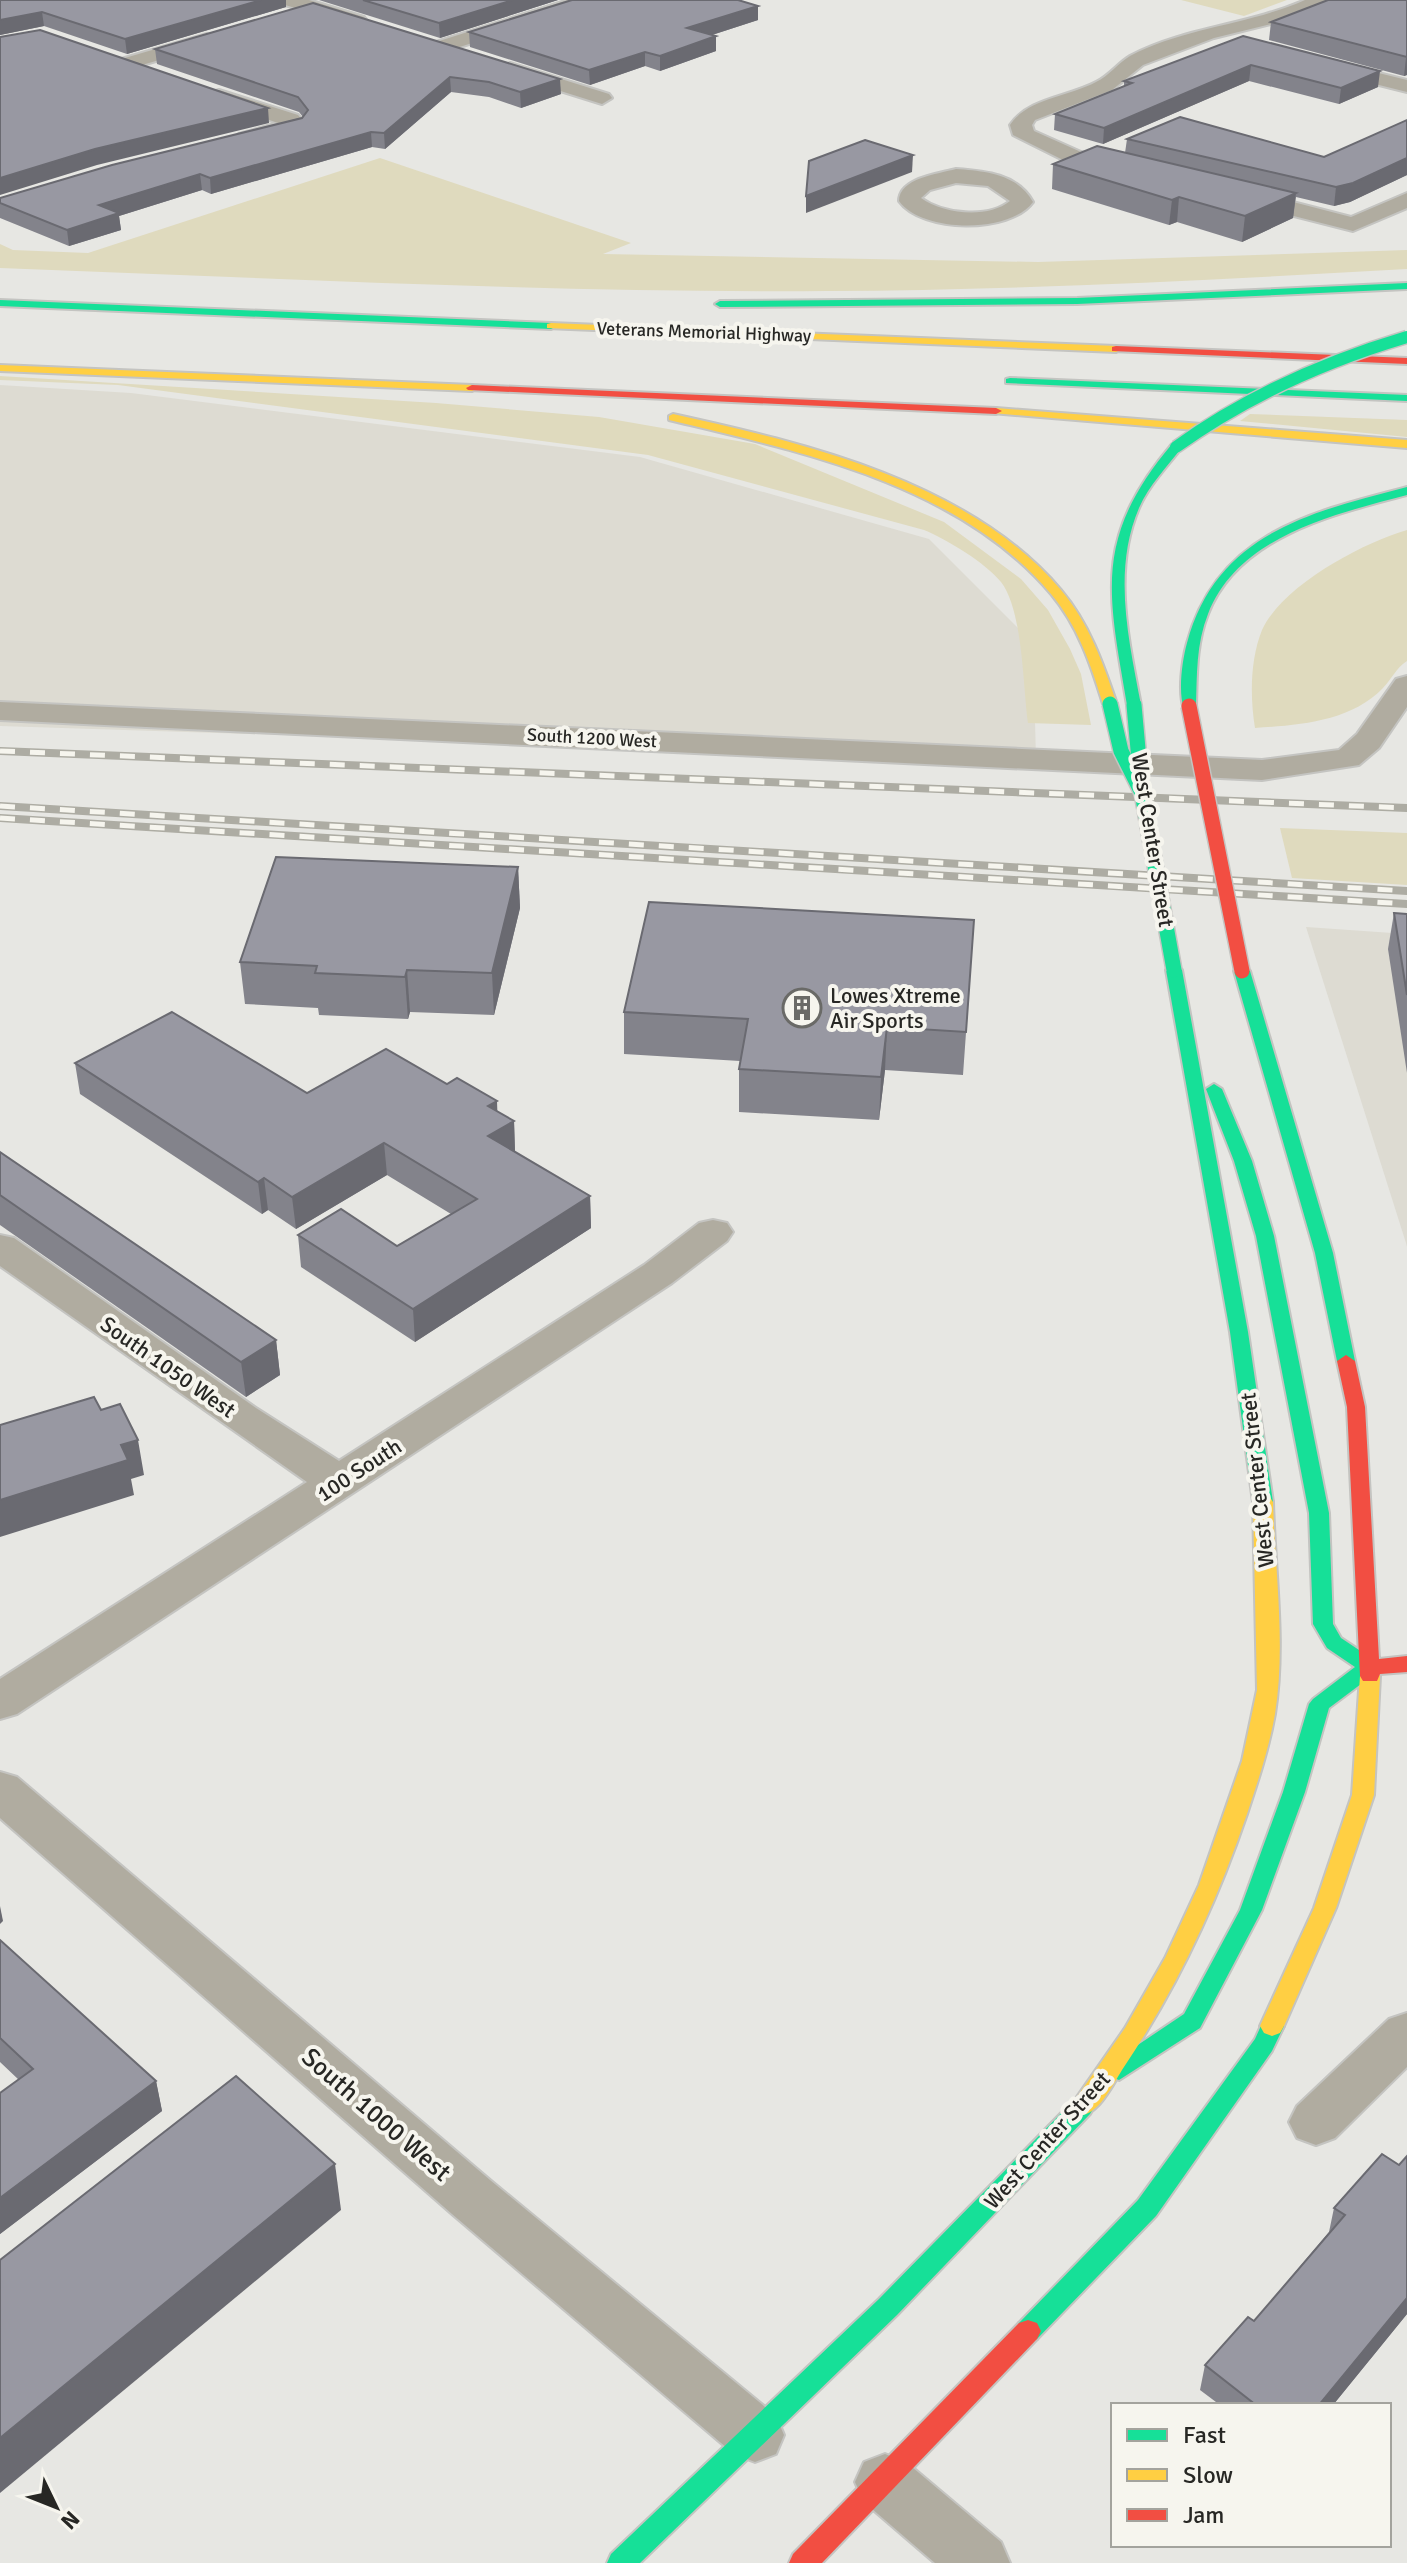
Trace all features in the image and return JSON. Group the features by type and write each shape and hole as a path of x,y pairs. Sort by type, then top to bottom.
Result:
{"main road":[{"path":"695,304 1061,301 1407,286"},
{"path":"51,305 199,292"},
{"name":"Veterans Memorial Highway","path":"0,303 1407,361"},
{"name":"West Center Street","path":"621,2563 1027,2168 1101,2082 1121,2056 1192,1932 1222,1856 1255,1754 1267,1692 1263,1497 1239,1332 1142,793 1117,553 1128,511 1137,495 1176,447 1209,420 1286,377 1407,337"},
{"path":"0,368 1030,412 1407,444"},
{"path":"288,381 656,415 760,436 872,473 971,521 1040,574 1079,624 1095,655 1110,704 1117,742 1142,793"},
{"path":"996,381 1407,398"},
{"path":"803,2563 885,2482 1147,2208 1264,2044 1325,1908 1363,1795 1370,1667 1356,1407 1324,1253 1242,971 1189,706 1189,653 1204,600 1223,576 1271,541 1309,522 1407,491"},
{"path":"1180,1004 1243,1161 1265,1236 1319,1513 1323,1624 1342,1650 1370,1667"},
{"path":"1101,2082 1192,2021 1251,1910 1294,1792 1320,1704 1370,1667 1407,1664"}],"street":[{"path":"588,0 431,44 602,98"},
{"path":"1146,172 1044,147 1024,135 1021,125 1027,116 1105,86 1136,61 1207,34 1292,13 1321,0"},
{"path":"284,9 314,8 379,28"},
{"path":"1207,34 1253,46"},
{"path":"155,74 118,62 220,36"},
{"path":"1299,59 1407,86"},
{"path":"200,89 290,120 295,125 222,145"},
{"path":"972,177 979,169 1044,147"},
{"path":"1218,189 1353,224 1407,200"},
{"name":"South 1200 West","path":"0,711 1262,770 1348,758 1368,741 1407,685"},
{"name":"100 South","path":"0,1702 658,1274 713,1232"},
{"name":"South 1050 West","path":"0,1247 241,1418 339,1482"},
{"name":"South 1000 West","path":"0,1790 459,2187 755,2435"},
{"path":"1316,2122 1407,2034"},
{"path":"885,2482 980,2563"}],"shaded area":[{"path":"1181,0 1287,0 1244,16"},
{"path":"380,158 631,243 603,254 1038,262 1407,250 1407,269 1045,286 724,291 414,284 0,268 0,244 13,250 88,253"},
{"path":"0,376 436,403 599,417 755,444 944,522 1021,579 1048,610 1070,649 1081,674 1091,725 1028,723 1018,630 1014,611 1001,582 986,567 954,545 924,530 648,455 118,385 0,380"},
{"path":"0,385 131,393 640,457 929,539 1033,643 1036,759 0,726"},
{"path":"1250,414 1407,420 1407,437 1240,421"},
{"path":"1407,530 1407,661 1370,699 1340,715 1306,723 1255,728 1253,666 1262,630 1272,614 1305,582 1325,568 1368,545"},
{"path":"1280,828 1407,833 1407,885 1292,878"},
{"path":"1306,927 1407,934 1407,1247 1406,1243"}],"building":[{"path":"0,0 261,0 125,39 42,12 0,20"},
{"path":"363,0 513,0 439,23"},
{"path":"572,0 738,0 758,6 687,28 716,36 660,56 645,52 589,70 469,32"},
{"path":"1328,0 1407,0 1407,57 1271,22"},
{"path":"313,3 560,79 520,92 489,82 450,77 384,133 371,132 210,178 200,174 99,205 119,213 67,230 0,203 0,198 112,165 302,118 308,110 298,97 155,49"},
{"path":"40,30 268,108 95,149 0,178 0,37"},
{"path":"1243,36 1380,71 1341,88 1251,65 1104,128 1055,114 1132,83 1124,81"},
{"path":"1180,117 1324,157 1407,120 1407,158 1353,183 1336,187 1127,139"},
{"path":"865,140 913,155 806,196 809,161"},
{"path":"1097,146 1296,193 1245,216 1179,197 1172,200 1053,164"},
{"path":"276,857 518,867 492,973 407,970 405,977 315,973 317,966 240,962"},
{"name":"Lowes Xtreme Air Sports","path":"649,902 974,920 966,1032 887,1027 881,1077 739,1069 748,1019 624,1012"},
{"path":"1394,913 1407,914 1407,995"},
{"path":"172,1012 307,1093 386,1049 447,1084 457,1078 497,1101 488,1106 514,1121 488,1136 590,1196 413,1309 298,1235 341,1209 397,1246 477,1199 384,1143 292,1197 264,1178 258,1182 75,1063"},
{"path":"0,1152 276,1340 241,1362 0,1195"},
{"path":"94,1397 101,1410 120,1404 138,1440 121,1445 128,1460 0,1500 0,1425"},
{"path":"0,1940 156,2081 0,2198 0,2093 33,2069 0,2038"},
{"path":"236,2076 335,2164 0,2438 0,2260"},
{"path":"1382,2154 1399,2165 1407,2156 1407,2298 1321,2403 1253,2403 1205,2365 1248,2317 1254,2321 1345,2215 1334,2208"}],"railway":[{"path":"0,751 1407,808"},
{"path":"0,806 1407,891"},
{"path":"0,818 1407,904"}],"traffic: fast":[{"path":"720,304 1077,301 1407,286"},
{"path":"0,303 551,326"},
{"path":"1176,447 1230,411 1286,381 1407,337"},
{"path":"1010,381 1407,398"},
{"path":"1134,705 1118,600 1118,568 1133,507 1150,477 1176,447"},
{"path":"1189,706 1190,655 1201,613 1221,580 1248,554 1281,533 1319,517 1407,491"},
{"path":"1110,704 1121,751 1142,793"},
{"path":"1134,705 1142,793 1174,970"},
{"path":"1174,970 1239,1332 1263,1502"},
{"path":"1242,971 1324,1253 1346,1361"},
{"path":"1214,1089 1243,1161 1265,1236 1319,1513 1323,1624 1334,1643 1370,1667"},
{"path":"1119,2070 1192,2021 1251,1910 1294,1792 1320,1704 1370,1667"},
{"path":"1028,2331 1147,2208 1264,2044 1272,2026"},
{"path":"621,2563 888,2307 1082,2107"}],"traffic: slow":[{"path":"551,326 1116,349"},
{"path":"0,368 472,388"},
{"path":"996,411 1407,444"},
{"path":"673,418 787,445 848,464 908,488 964,516 1015,551 1057,593 1088,641 1110,704"},
{"path":"1082,2107 1133,2034 1175,1962 1210,1885 1253,1761 1263,1718 1268,1667 1263,1502"},
{"path":"1272,2026 1325,1908 1363,1795 1370,1676"}],"traffic: jam":[{"path":"1116,349 1407,361"},
{"path":"472,388 996,411"},
{"path":"1189,706 1242,971"},
{"path":"1346,1361 1356,1407 1370,1676"},
{"path":"1370,1667 1407,1664"},
{"path":"803,2563 1028,2331"}],"place":[{"name":"Lowes Xtreme Air Sports","path":"802,1008"}]}
